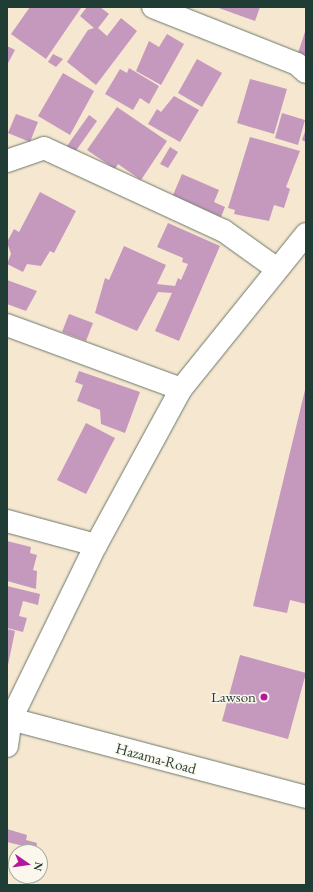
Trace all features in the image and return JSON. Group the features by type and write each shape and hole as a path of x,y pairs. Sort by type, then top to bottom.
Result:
{"street":[{"path":"153,7 297,64 306,72"},
{"path":"7,161 44,148 224,231 278,269"},
{"path":"7,746 9,718 96,545 181,389 306,234"},
{"path":"7,325 181,389"},
{"path":"7,521 96,545"},
{"name":"Hazama-Road","path":"9,718 306,797"}],"building":[{"path":"30,7 81,8 46,59 11,34"},
{"path":"87,7 100,7 109,14 98,28 107,36 121,18 137,31 96,85 67,62 88,30 94,28 80,16"},
{"path":"216,7 260,7 255,21"},
{"path":"306,29 306,59 297,56"},
{"path":"167,34 184,44 161,85 136,71 149,41 159,47"},
{"path":"7,46 15,50 7,65"},
{"path":"53,54 63,59 56,67 48,62"},
{"path":"197,59 222,73 202,107 178,93"},
{"path":"129,68 159,86 149,104 140,98 133,110 105,94 120,69 127,73"},
{"path":"63,73 94,91 70,135 38,116"},
{"path":"250,79 287,89 274,134 237,123"},
{"path":"174,96 199,110 180,142 148,124 157,109 161,112"},
{"path":"117,107 167,141 141,180 118,164 115,169 87,150"},
{"path":"282,113 305,120 298,145 275,138"},
{"path":"16,114 38,122 30,142 8,133"},
{"path":"89,115 97,121 75,152 67,146"},
{"path":"306,129 306,142 302,140"},
{"path":"250,137 300,151 286,187 290,189 284,208 274,205 269,221 234,214 235,210 228,208"},
{"path":"170,147 178,152 168,168 160,164"},
{"path":"182,174 219,190 214,202 225,207 221,217 173,195"},
{"path":"40,192 76,211 54,253 50,251 41,266 27,264 23,272 7,264 11,254 7,242 14,229 19,232"},
{"path":"168,223 220,246 179,341 155,331 172,293 158,292 137,331 95,313 105,278 109,280 124,246 166,265 157,284 175,286 178,278 181,280 188,264 182,262 183,258 157,247"},
{"path":"7,280 37,291 26,311 7,304"},
{"path":"69,314 93,323 86,341 62,332"},
{"path":"79,371 140,392 125,433 101,424 100,410 77,401 83,385 75,382"},
{"path":"305,390 306,604 290,600 287,613 253,606"},
{"path":"86,423 115,438 86,494 57,480"},
{"path":"7,541 31,547 30,553 37,555 33,570 37,571 36,589 7,581"},
{"path":"7,586 40,594 38,605 23,601 19,616 27,618 23,632 7,628"},
{"path":"7,629 15,631 8,665 7,665"},
{"name":"Lawson","path":"240,655 306,673 288,739 222,721"},
{"path":"7,829 27,835 26,840 37,843 15,844 7,842"}],"place":[{"name":"Lawson","path":"264,697"}]}
